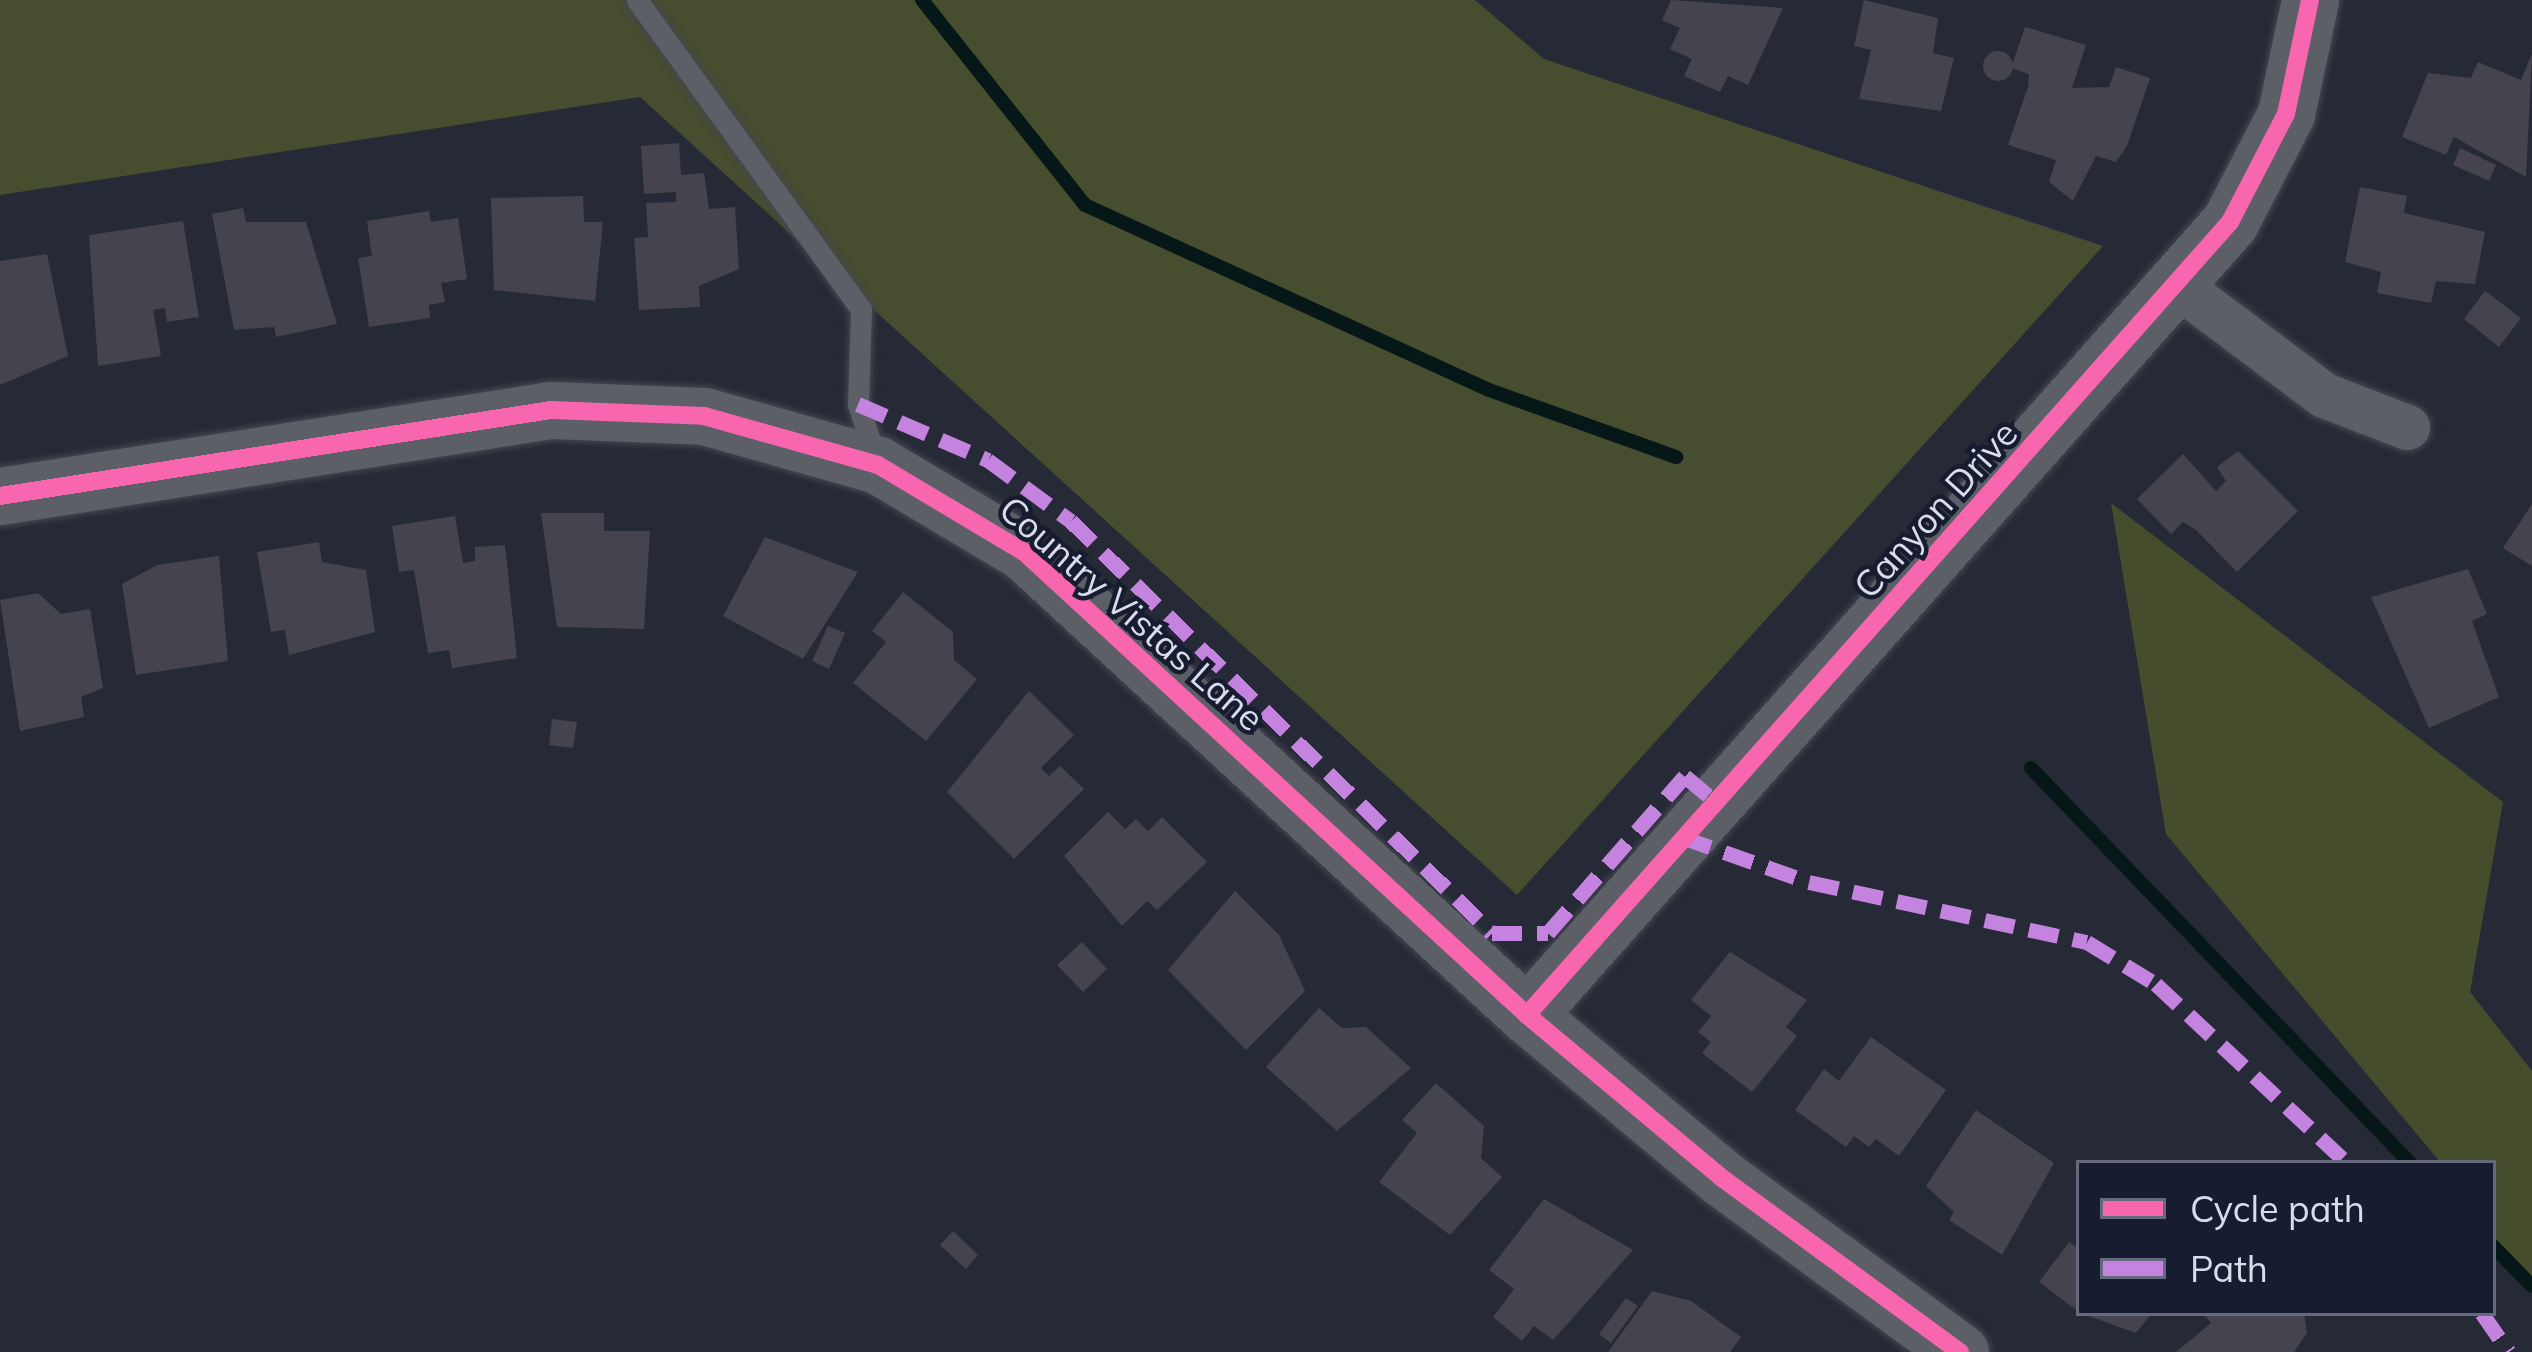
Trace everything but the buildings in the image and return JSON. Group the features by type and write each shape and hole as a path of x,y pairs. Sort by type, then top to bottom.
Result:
{"street":[{"name":"Canyon Drive","path":"1528,1015 2176,284 2264,165 2310,0"},
{"path":"2176,284 2324,395 2407,427"},
{"name":"Country Vistas Lane","path":"0,496 551,410 704,416 878,466 1024,552 1528,1015 1722,1178 1960,1352"}],"lane":[{"path":"637,0 861,309 858,404 878,466"}],"green space":[{"path":"0,0 1475,0 1544,59 2103,246 1517,895 640,97 0,195"},
{"path":"2111,503 2503,802 2470,992 2532,1071 2532,1292 2496,1241 2496,1160 2438,1160 2166,834"}],"waterway":[{"path":"922,0 1085,205 1489,390 1676,457"},
{"path":"2031,768 2407,1160"},
{"path":"2496,1249 2532,1286"}],"marked path":[{"path":"858,404 988,460 1071,521 1492,933 1548,933 1685,776 1714,800"},
{"path":"1682,837 1809,882 2087,942 2156,984 2344,1160"},
{"path":"2484,1316 2509,1352"}],"cycle path":[{"path":"1527,1015 2230,222 2286,114 2310,0"},
{"path":"0,496 551,410 704,416 878,465 1024,552 1527,1015 1722,1178 1960,1352"}]}
